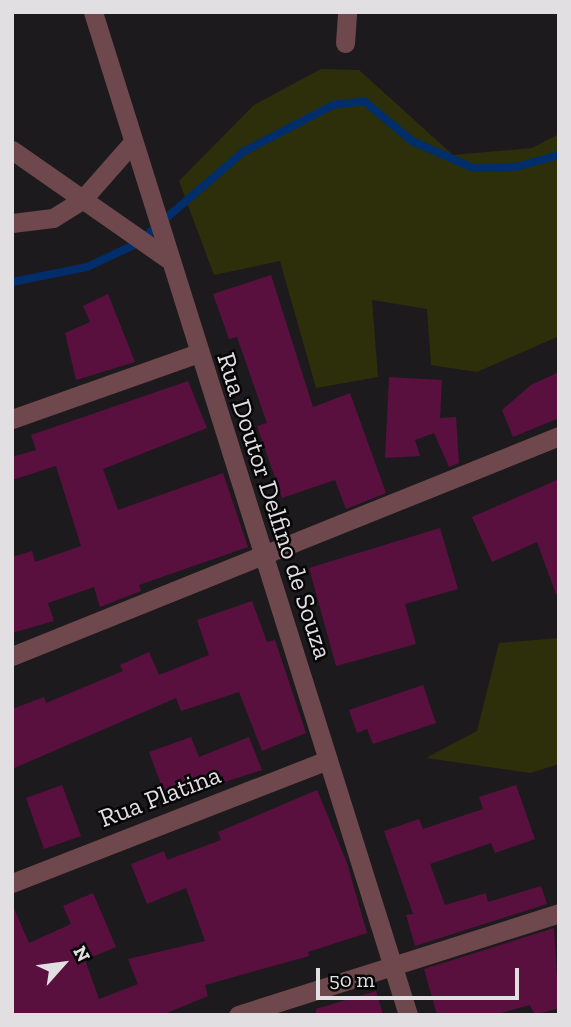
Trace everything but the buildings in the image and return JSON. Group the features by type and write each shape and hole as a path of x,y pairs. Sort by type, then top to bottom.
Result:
{"street":[{"name":"Rua Doutor Delfino de Souza","path":"93,12 167,258 394,961 408,1015"},
{"path":"345,43 348,12"},
{"path":"12,223 53,218 82,200 132,143"},
{"path":"12,150 167,258"},
{"path":"12,419 198,353"},
{"path":"12,656 559,436"},
{"name":"Rua Platina","path":"12,883 328,760"},
{"path":"238,1015 394,961 559,913"}],"green space":[{"path":"321,69 359,70 453,155 532,148 559,134 559,336 477,372 431,365 427,309 372,300 378,377 316,388 280,261 214,275 179,181 254,105"},
{"path":"559,638 559,764 530,773 426,758 477,731 499,643"}],"waterway":[{"path":"12,282 87,267 136,244 243,152 333,105 364,101 412,141 473,168 516,167 559,155"}]}
